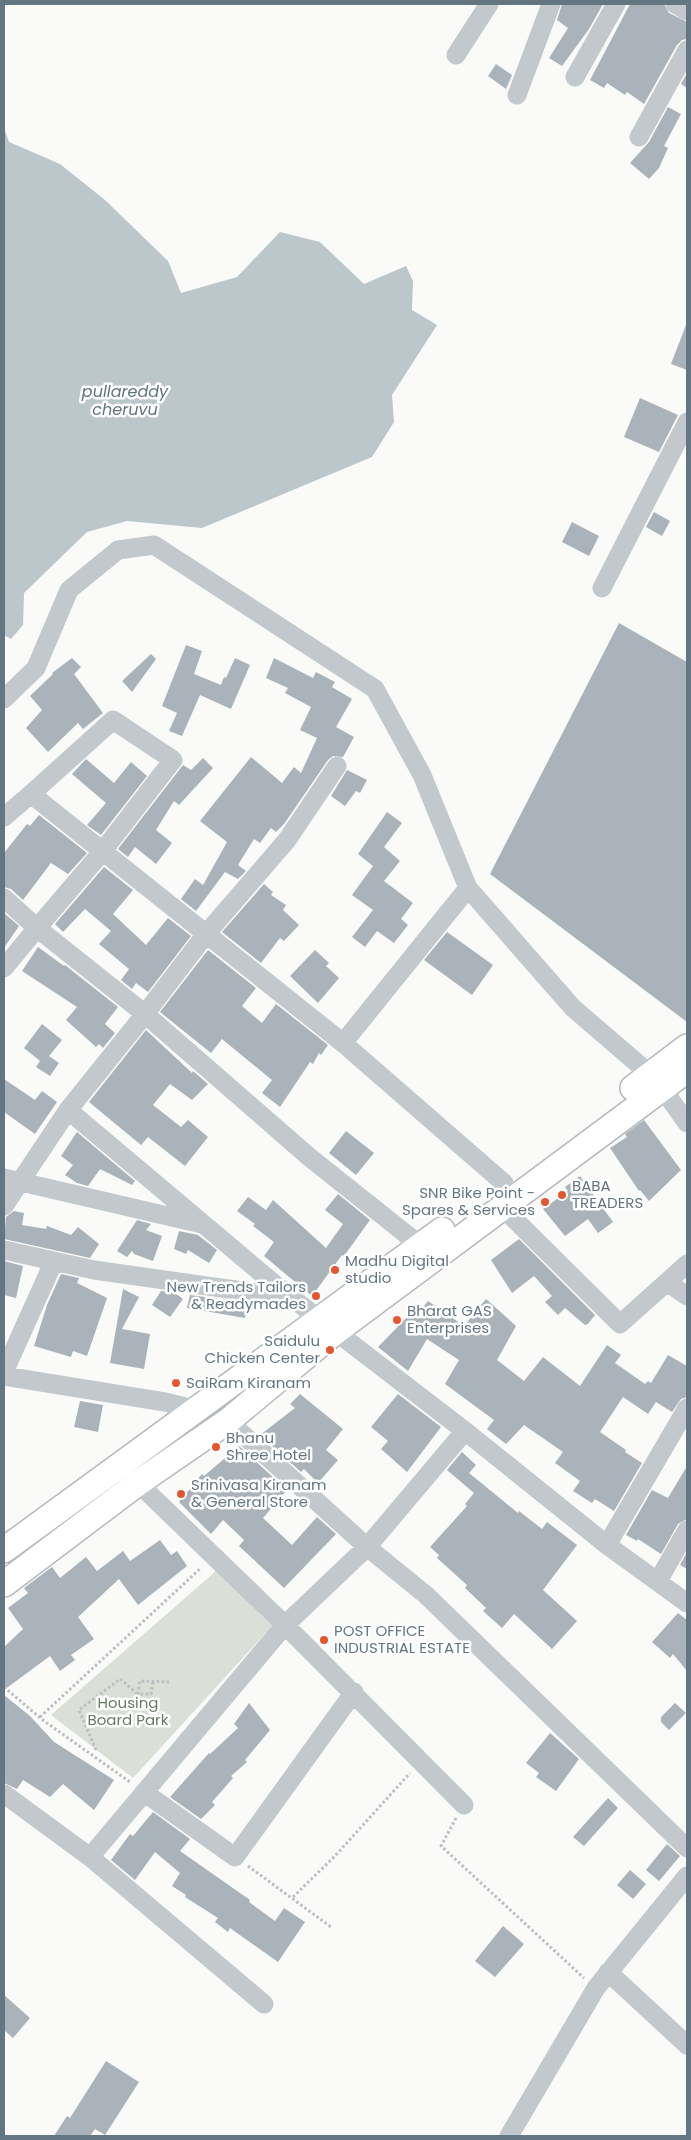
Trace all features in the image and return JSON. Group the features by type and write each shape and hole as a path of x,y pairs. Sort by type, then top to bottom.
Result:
{"main road":[{"path":"4,1550 194,1409 327,1325 656,1081 687,1047"},
{"path":"656,1081 687,1070"},
{"path":"4,1584 138,1483 228,1421 327,1325 420,1246 503,1195"}],"street":[{"path":"456,56 488,4"},
{"path":"517,95 551,4"},
{"path":"575,77 616,4"},
{"path":"675,4 687,11"},
{"path":"639,137 687,50"},
{"path":"602,588 687,422"},
{"path":"4,698 36,668 69,590 118,550 154,545 375,689 422,775 468,888 573,1008 656,1081 687,1123"},
{"path":"4,817 113,720 173,760 102,852 4,968"},
{"path":"4,1206 12,1180 145,1014 206,934 287,840 337,766"},
{"path":"31,794 342,1043 503,1195 620,1324 687,1264"},
{"path":"342,1043 468,888"},
{"path":"4,898 37,928 145,1014 308,1156 420,1246"},
{"path":"68,1110 292,1298 465,1431 607,1545 687,1603"},
{"path":"12,1180 205,1225"},
{"path":"4,1250 94,1270 292,1298"},
{"path":"4,1372 54,1261"},
{"path":"667,1282 687,1296"},
{"path":"4,1376 165,1402 194,1409"},
{"path":"607,1545 687,1408"},
{"path":"228,1421 367,1546 426,1595 687,1848"},
{"path":"90,1857 285,1625 367,1546 465,1431"},
{"path":"122,1462 138,1483 354,1692 464,1805"},
{"path":"658,1581 687,1530"},
{"path":"145,1793 236,1857 354,1692"},
{"path":"4,1794 90,1857 264,2004"},
{"path":"509,2136 596,1988 608,1972 621,1960 628,1947 687,1876"},
{"path":"608,1972 687,2045"}],"path":[{"path":"40,1718 214,1556"},
{"path":"96,1750 79,1710 120,1679 138,1694 151,1694 152,1682"},
{"path":"138,1694 140,1681 171,1682"},
{"path":"4,1687 40,1718 145,1793"},
{"path":"293,1897 335,1856 421,1761"},
{"path":"464,1805 441,1846 596,1988"},
{"path":"236,1857 331,1926"}],"green space":[{"name":"Housing Board Park","path":"216,1571 272,1626 133,1778 51,1715"}],"water":[{"name":"pullareddy cheruvu","path":"4,128 9,142 60,164 105,200 168,261 181,293 237,277 280,232 320,242 364,284 406,266 413,281 412,310 437,325 392,395 394,422 372,457 202,528 127,521 87,532 24,593 23,625 11,639 4,635"}],"building":[{"path":"562,4 603,4 589,29 562,66 549,58 568,28 557,20"},
{"path":"630,4 664,4 669,13 687,22 687,39 682,40 677,45 644,104 627,92 625,95 607,83 604,88 590,80"},
{"path":"496,64 512,75 506,89 488,76"},
{"path":"687,73 687,88 681,84"},
{"path":"668,107 681,114 664,146 668,148 659,168 649,179 630,163 649,142"},
{"path":"687,326 687,370 671,364"},
{"path":"640,398 678,415 659,452 624,437"},
{"path":"654,512 670,521 662,536 646,527"},
{"path":"572,522 599,536 589,556 562,542"},
{"path":"619,623 687,662 687,1022 490,874"},
{"path":"186,645 202,651 194,674 221,685 235,658 250,665 231,709 200,695 182,736 169,731 177,713 162,706"},
{"path":"151,654 156,659 132,692 122,681"},
{"path":"72,658 81,667 74,674 103,713 83,729 78,723 48,752 26,728 42,710 30,696 52,673"},
{"path":"274,658 313,678 316,672 335,682 332,687 352,699 336,727 354,737 343,757 333,756 328,760 284,824 276,832 271,828 260,843 254,839 238,865 246,871 238,879 225,872 196,911 181,899 195,879 203,885 227,842 200,821 251,757 282,783 294,767 301,773 317,738 300,730 311,707 285,693 288,688 266,678"},
{"path":"203,758 213,768 179,805 174,801 156,830 172,843 156,864 135,847 128,857 118,849 183,765 191,770"},
{"path":"86,759 114,783 131,762 147,776 101,835 87,825 106,803 72,774"},
{"path":"347,770 367,780 360,793 356,791 345,806 331,796"},
{"path":"387,812 402,823 384,847 400,861 384,881 413,903 401,919 408,925 394,943 377,931 365,947 352,937 373,910 352,895 373,866 358,854"},
{"path":"39,815 87,853 68,874 51,863 23,900 11,889 4,887 4,853 27,824 30,826"},
{"path":"104,867 133,890 113,914 146,945 168,918 191,936 148,992 136,983 132,989 121,980 129,969 99,944 111,931 85,909 63,932 55,924"},
{"path":"264,884 273,892 271,895 286,905 283,910 299,925 284,941 280,938 261,963 222,932"},
{"path":"4,913 19,926 4,948"},
{"path":"447,932 493,965 472,995 424,960"},
{"path":"38,947 65,965 118,1007 105,1024 115,1033 103,1048 99,1044 96,1047 66,1020 77,1007 22,971"},
{"path":"208,950 256,988 242,1006 262,1023 276,1004 328,1045 321,1055 319,1053 313,1064 310,1062 280,1107 262,1093 272,1080 222,1039 211,1053 160,1012"},
{"path":"315,950 329,963 326,966 339,978 318,1003 290,976"},
{"path":"42,1024 62,1040 49,1056 59,1063 50,1076 36,1067 40,1061 24,1048"},
{"path":"146,1030 192,1073 193,1071 208,1084 192,1100 170,1084 153,1105 181,1127 188,1120 208,1137 185,1166 148,1137 141,1145 89,1102"},
{"path":"4,1079 35,1100 42,1091 57,1102 35,1134 4,1112"},
{"path":"644,1120 681,1170 649,1201 639,1191 610,1148 627,1137 625,1134"},
{"path":"346,1131 374,1153 356,1175 329,1153"},
{"path":"77,1132 135,1181 132,1185 100,1169 88,1186 77,1183 65,1175 73,1165 61,1156"},
{"path":"580,1176 613,1222 598,1233 588,1219 565,1236 543,1209 568,1191 565,1187"},
{"path":"338,1194 370,1220 312,1296 264,1256 274,1242 253,1226 255,1224 237,1211 248,1197 266,1210 273,1200 326,1248 343,1224 325,1210"},
{"path":"14,1211 24,1213 22,1225 46,1229 47,1226 71,1235 78,1227 99,1244 90,1258 4,1239 6,1217"},
{"path":"137,1220 151,1224 146,1230 162,1236 153,1261 134,1254 132,1251 127,1257 117,1251"},
{"path":"179,1231 198,1235 217,1250 209,1263 188,1250 186,1254 174,1249"},
{"path":"519,1239 595,1315 588,1324 585,1325 565,1308 558,1315 545,1302 552,1296 534,1276 512,1293 491,1260"},
{"path":"4,1261 23,1266 16,1298 4,1295"},
{"path":"61,1274 79,1278 77,1283 107,1298 87,1356 73,1351 71,1357 34,1346 47,1305"},
{"path":"123,1289 139,1297 122,1329 150,1334 144,1369 110,1363"},
{"path":"161,1291 175,1293 183,1299 170,1317 152,1305"},
{"path":"190,1295 248,1303 245,1318 187,1308"},
{"path":"486,1299 516,1326 497,1360 524,1381 543,1357 580,1386 607,1345 621,1355 615,1363 645,1384 648,1381 651,1383 668,1355 687,1366 687,1397 681,1399 672,1412 656,1402 648,1414 623,1397 600,1432 642,1463 614,1511 595,1499 592,1503 573,1491 580,1481 555,1463 563,1452 524,1425 506,1444 487,1429 494,1420 445,1384 459,1360 427,1339 408,1371 378,1347 415,1309 419,1312 428,1301 464,1326"},
{"path":"300,1394 343,1429 326,1450 338,1460 318,1483 304,1469 301,1472 260,1435 295,1408 290,1404"},
{"path":"398,1394 441,1427 407,1472 381,1449 388,1441 371,1427"},
{"path":"80,1401 103,1405 98,1432 74,1427"},
{"path":"239,1446 287,1490 263,1518 292,1545 317,1517 336,1534 284,1588 239,1546 244,1540 223,1520 211,1534 179,1502 202,1474 204,1476"},
{"path":"462,1452 476,1465 469,1473 518,1513 519,1511 542,1529 547,1522 577,1545 543,1590 577,1621 552,1649 514,1614 502,1628 483,1611 486,1608 465,1588 467,1585 437,1558 439,1555 430,1547 467,1506 465,1504 474,1493 447,1470"},
{"path":"687,1466 687,1519 678,1524 661,1554 638,1539 637,1541 626,1535 652,1490 668,1498"},
{"path":"160,1540 171,1555 177,1551 187,1566 138,1605 119,1579 78,1617 94,1639 71,1655 75,1660 60,1671 50,1656 4,1690 4,1647 23,1629 8,1608 28,1593 24,1588 52,1567 60,1578 86,1557 97,1571 123,1551 130,1561"},
{"path":"687,1552 687,1569 680,1565"},
{"path":"678,1613 687,1620 687,1671 673,1654 670,1658 652,1642"},
{"path":"4,1695 30,1716 54,1742 114,1780 94,1810 63,1784 50,1797 23,1780 17,1789 4,1783"},
{"path":"249,1703 270,1730 245,1760 247,1762 231,1776 233,1778 212,1802 215,1805 201,1819 170,1797 209,1753 238,1728 234,1724"},
{"path":"675,1703 686,1713 669,1730 661,1722 661,1717"},
{"path":"550,1733 579,1759 556,1791 536,1777 539,1773 526,1763"},
{"path":"608,1798 618,1808 584,1846 573,1837"},
{"path":"153,1812 190,1839 180,1851 250,1900 249,1902 275,1921 284,1908 305,1922 278,1962 230,1928 228,1932 215,1922 218,1918 185,1897 186,1895 172,1886 180,1873 155,1852 135,1880 111,1860 130,1834 133,1836"},
{"path":"667,1844 680,1856 659,1881 646,1870"},
{"path":"630,1870 646,1884 633,1899 617,1885"},
{"path":"503,1926 524,1944 495,1977 475,1961"},
{"path":"4,1995 30,2018 13,2038 4,2030"},
{"path":"106,2061 139,2082 105,2135 95,2129 90,2136 54,2136 67,2116 70,2118"}],"place":[{"name":"BABA TREADERS","path":"562,1195"},
{"name":"SNR Bike Point - Spares & Services","path":"545,1202"},
{"name":"Madhu Digital studio","path":"335,1270"},
{"name":"New Trends Tailors & Readymades","path":"316,1296"},
{"name":"Bharat GAS Enterprises","path":"397,1320"},
{"name":"Saidulu Chicken Center","path":"330,1350"},
{"name":"SaiRam Kiranam","path":"176,1383"},
{"name":"Bhanu Shree Hotel","path":"216,1447"},
{"name":"Srinivasa Kiranam & General Store","path":"181,1494"},
{"name":"POST OFFICE INDUSTRIAL ESTATE","path":"324,1640"}]}
